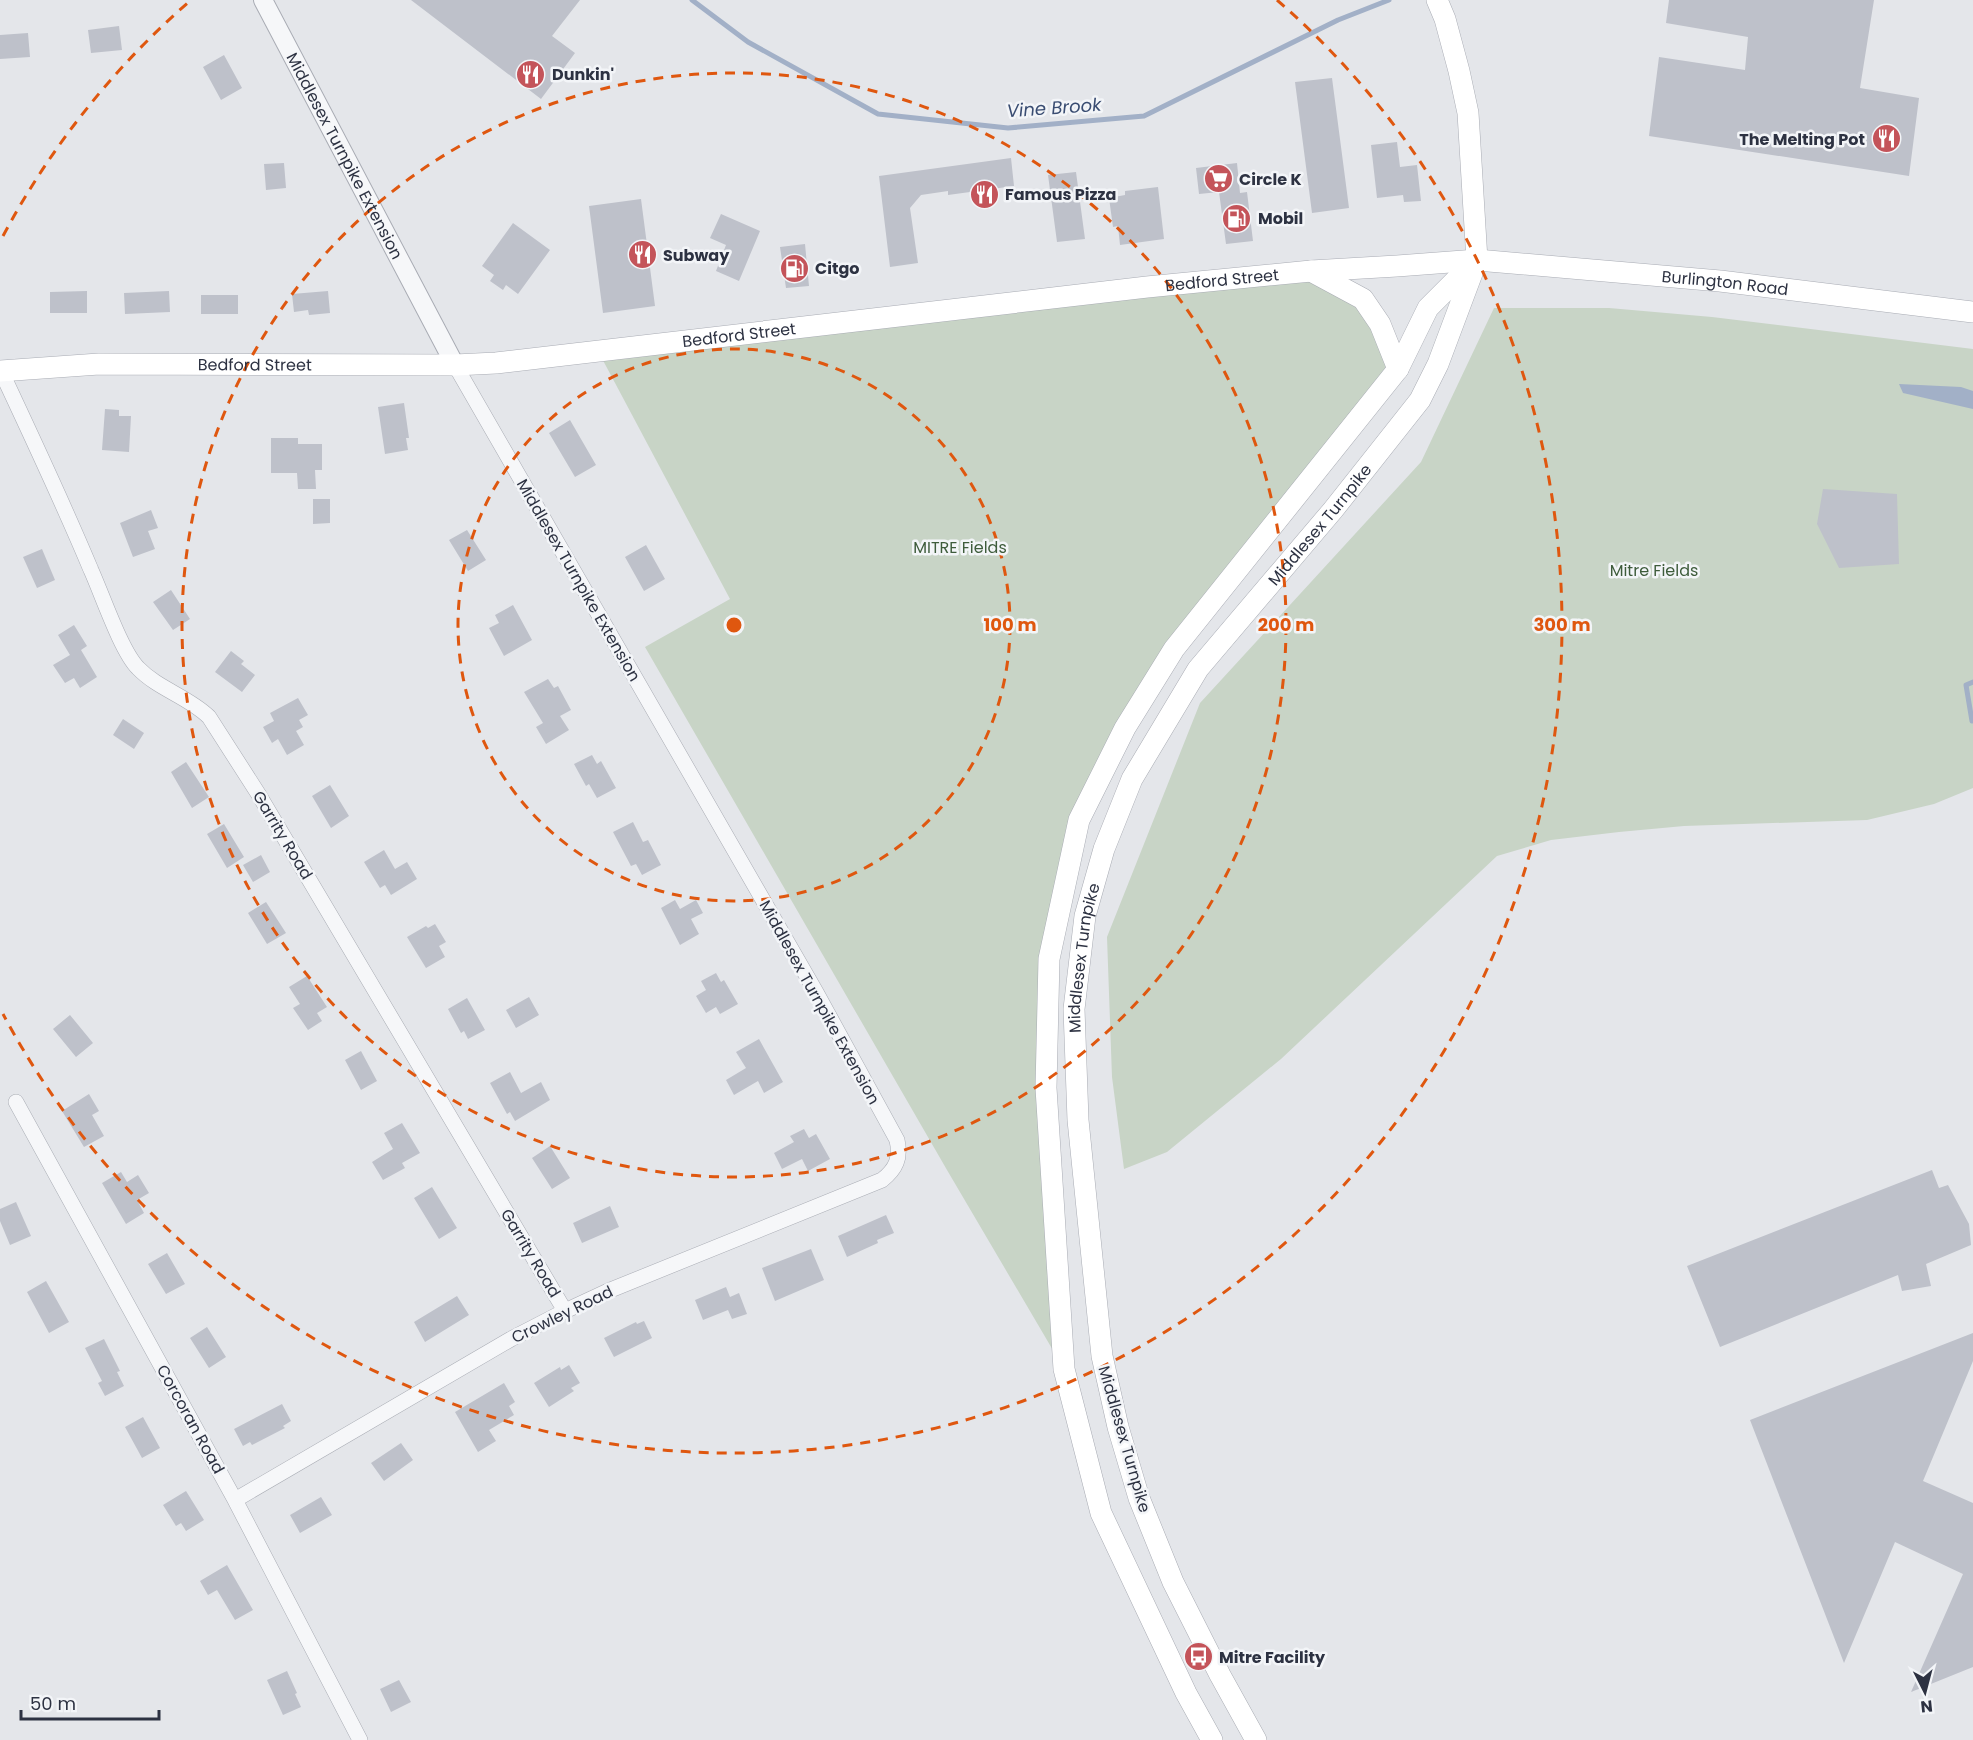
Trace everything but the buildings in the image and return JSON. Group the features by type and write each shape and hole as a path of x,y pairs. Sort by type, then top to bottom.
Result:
{"main road":[{"name":"Middlesex Turnpike","path":"1256,1740 1173,1582 1139,1498 1118,1426 1102,1356 1078,1120 1074,1009 1085,916 1104,849 1131,779 1198,669 1333,510 1420,400 1438,364 1477,260 1468,113 1441,10"},
{"name":"Bedford Street","path":"0,371 99,364 455,365 496,363 1147,287 1311,270 1477,260"},
{"name":"Middlesex Turnpike","path":"1212,1740 1186,1693 1101,1513 1064,1369 1046,1088 1049,959 1078,820 1125,728 1174,649 1398,369 1428,308 1477,260"},
{"name":"Burlington Road","path":"1477,260 1720,281 1973,312"},
{"path":"1311,270 1364,298 1380,324 1398,369"}],"street":[{"name":"Middlesex Turnpike Extension","path":"263,0 455,365 816,992 897,1140 898,1157"},
{"name":"Garrity Road","path":"0,371 60,496 120,637 136,667 198,707 209,717 259,795 565,1311"},
{"name":"Corcoran Road","path":"16,1102 235,1500 360,1740"},
{"name":"Crowley Road","path":"235,1500 511,1339 565,1311 619,1286 882,1180 893,1171 898,1157"}],"green space":[{"name":"MITRE Fields","path":"1311,271 1363,299 1398,369 1174,649 1079,820 1049,959 1064,1369 645,647 730,599 598,351"},
{"name":"Mitre Fields","path":"1494,308 1609,308 1712,317 1973,349 1973,788 1934,804 1867,820 1684,826 1619,832 1551,840 1497,856 1281,1059 1167,1152 1124,1169 1112,1077 1107,937 1200,703 1421,462"}],"water":[{"path":"1899,384 1961,387 1973,391 1973,409 1903,393"}],"waterway":[{"name":"Vine Brook","path":"692,0 748,42 878,114 1008,128 1144,116 1338,20 1389,0"},
{"path":"1972,721 1966,685 1973,682"}],"place":[{"name":"Dunkin'","path":"531,74"},
{"name":"The Melting Pot","path":"1886,139"},
{"name":"Circle K","path":"1218,179"},
{"name":"Famous Pizza","path":"984,194"},
{"name":"Mobil","path":"1237,218"},
{"name":"Subway","path":"642,255"},
{"name":"Citgo","path":"794,268"},
{"name":"Mitre Facility","path":"1198,1657"}]}
